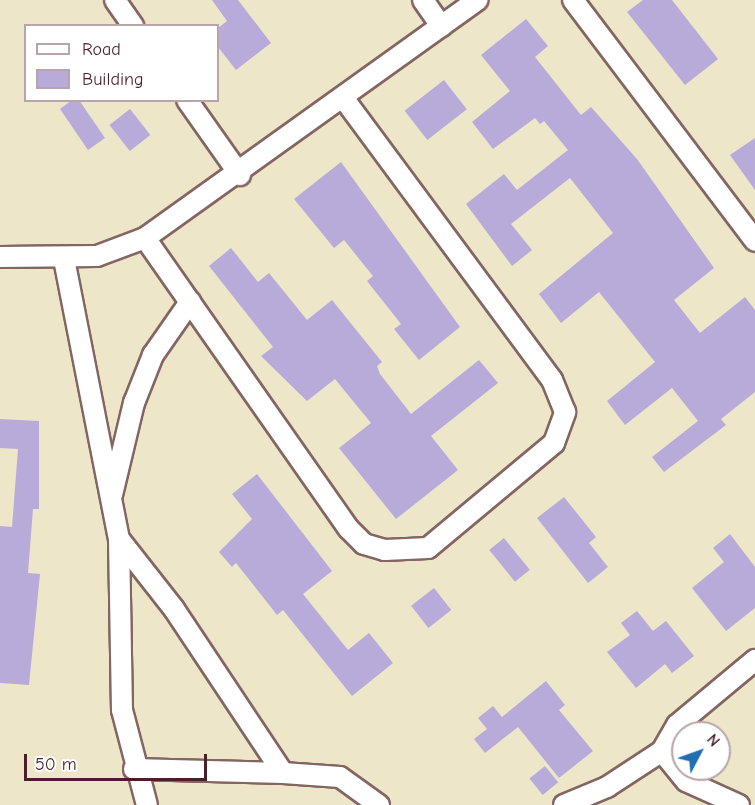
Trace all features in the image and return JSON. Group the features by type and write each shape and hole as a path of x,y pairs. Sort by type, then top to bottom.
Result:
{"street":[{"path":"115,0 132,24"},
{"path":"423,0 441,26"},
{"path":"0,257 64,259 97,256 145,238 240,175 478,0"},
{"path":"573,0 755,241"},
{"path":"145,238 364,544 409,553 428,548 554,443 565,411 552,380 343,98"},
{"path":"188,102 240,175"},
{"path":"64,259 110,510 119,539 122,710 134,769 147,805"},
{"path":"110,510 134,403 153,355 190,302"},
{"path":"119,539 180,618 283,773"},
{"path":"564,805 607,787 662,751 677,725 755,660"},
{"path":"662,751 686,781 739,805"},
{"path":"134,769 340,777 379,805"}],"building":[{"path":"212,0 238,0 271,43 236,70 219,48 219,27 227,21"},
{"path":"643,0 672,0 718,59 685,85 627,12"},
{"path":"526,19 548,46 535,57 581,115 591,107 637,159 714,268 674,300 700,333 745,297 755,310 755,392 721,419 726,425 664,472 652,457 698,421 672,388 625,425 607,401 655,362 599,292 561,323 539,294 613,233 570,178 511,224 532,250 512,266 466,204 504,174 517,190 568,150 544,121 540,124 535,118 493,149 472,122 510,91 481,55"},
{"path":"444,80 467,109 427,140 405,111"},
{"path":"69,102 80,102 105,138 88,150 60,109"},
{"path":"130,109 150,135 130,151 110,125"},
{"path":"755,138 755,190 730,155"},
{"path":"341,162 460,327 419,360 394,329 401,324 367,281 373,276 344,240 334,248 294,199"},
{"path":"231,248 258,282 269,273 307,320 332,300 382,362 377,366 380,374 411,414 479,360 498,383 431,436 458,470 396,519 339,448 371,423 335,379 307,401 261,356 273,347 209,266"},
{"path":"0,419 39,421 39,509 33,509 28,573 40,574 29,685 0,683 0,526 12,527 18,449 0,448"},
{"path":"257,474 332,571 303,594 348,650 369,633 393,663 352,696 283,610 277,615 236,563 232,567 219,552 252,519 232,494"},
{"path":"564,497 596,537 589,543 608,567 588,583 537,518"},
{"path":"730,534 755,567 755,608 726,631 692,588 724,562 713,548"},
{"path":"504,538 530,570 515,582 489,550"},
{"path":"434,588 451,610 428,628 411,606"},
{"path":"637,611 653,631 666,621 694,656 672,673 665,664 636,688 607,652 630,635 621,623"},
{"path":"546,681 565,705 559,710 593,751 559,778 518,727 485,753 474,739 487,729 478,718 493,706 502,717"},
{"path":"545,766 558,782 543,795 529,779"}]}
